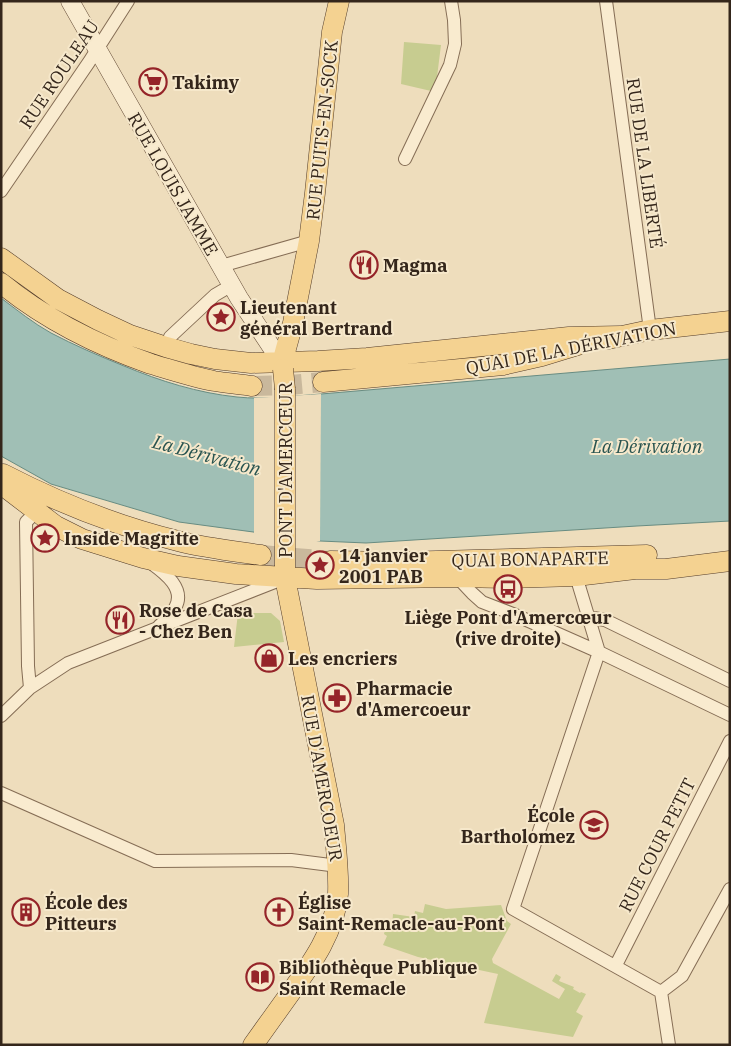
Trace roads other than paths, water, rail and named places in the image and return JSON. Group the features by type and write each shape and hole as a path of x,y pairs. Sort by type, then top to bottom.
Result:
{"main road":[{"name":"RUE PUITS-EN-SOCK","path":"284,380 307,250 332,32 340,1"},
{"path":"1,258 58,299 130,335 166,348 191,354 251,363 284,380 367,358 569,337 621,336"},
{"path":"1,283 37,310 64,326 110,348 173,371 213,381 252,386"},
{"name":"QUAI DE LA DÉRIVATION","path":"323,382 503,364 542,356 572,346 650,330 730,321"},
{"name":"PONT D'AMERCŒUR","path":"284,380 285,578"},
{"path":"1,474 66,505 116,524 179,542 261,555"},
{"path":"1,484 56,526 82,539 143,558 178,566 229,573 317,579 457,576 506,578 576,576 635,569 666,569 730,561"},
{"name":"QUAI BONAPARTE","path":"330,561 400,562 730,556"},
{"name":"RUE D'AMERCOEUR","path":"253,1045 320,949 332,920 338,895 338,866 334,825 285,578"}],"street":[{"name":"RUE LOUIS JAMME","path":"70,1 253,321 284,380"},
{"name":"RUE ROULEAU","path":"1,191 128,1"},
{"path":"405,160 450,65 455,44 451,1"},
{"name":"RUE DE LA LIBERTÉ","path":"606,1 650,330"},
{"path":"221,266 307,250"},
{"path":"166,348 170,337 215,295 232,285"},
{"path":"30,688 26,522 36,512"},
{"path":"143,558 171,579 178,595 176,608 156,629"},
{"path":"457,576 482,602 599,652 730,715"},
{"path":"576,576 599,652 513,908 661,992"},
{"path":"1,716 30,688 68,663 285,578"},
{"path":"588,617 606,620 730,681"},
{"name":"RUE COUR PETIT","path":"616,965 730,741"},
{"path":"1,793 155,861 292,860 338,866"},
{"path":"661,992 682,976 730,889"},
{"path":"661,992 669,1045"}],"water":[{"name":"La Dérivation","path":"1,298 31,321 51,333 105,358 179,386 237,397 290,397 730,359 730,521 366,543 320,541 179,522 51,484 1,456"}],"tunnel":[{"path":"252,386 323,382"},
{"path":"261,555 330,561"}],"place":[{"name":"Takimy","path":"153,82"},
{"name":"Magma","path":"364,265"},
{"name":"Lieutenant général Bertrand","path":"221,317"},
{"name":"Inside Magritte","path":"45,538"},
{"name":"14 janvier 2001 PAB","path":"320,565"},
{"name":"Liège Pont d'Amercœur (rive droite)","path":"508,589"},
{"name":"Rose de Casa - Chez Ben","path":"120,620"},
{"name":"Les encriers","path":"269,658"},
{"name":"Pharmacie d'Amercoeur","path":"337,698"},
{"name":"École Bartholomez","path":"594,825"},
{"name":"École des Pitteurs","path":"26,912"},
{"name":"Église Saint-Remacle-au-Pont","path":"279,912"},
{"name":"Bibliothèque Publique Saint Remacle","path":"260,977"}]}
